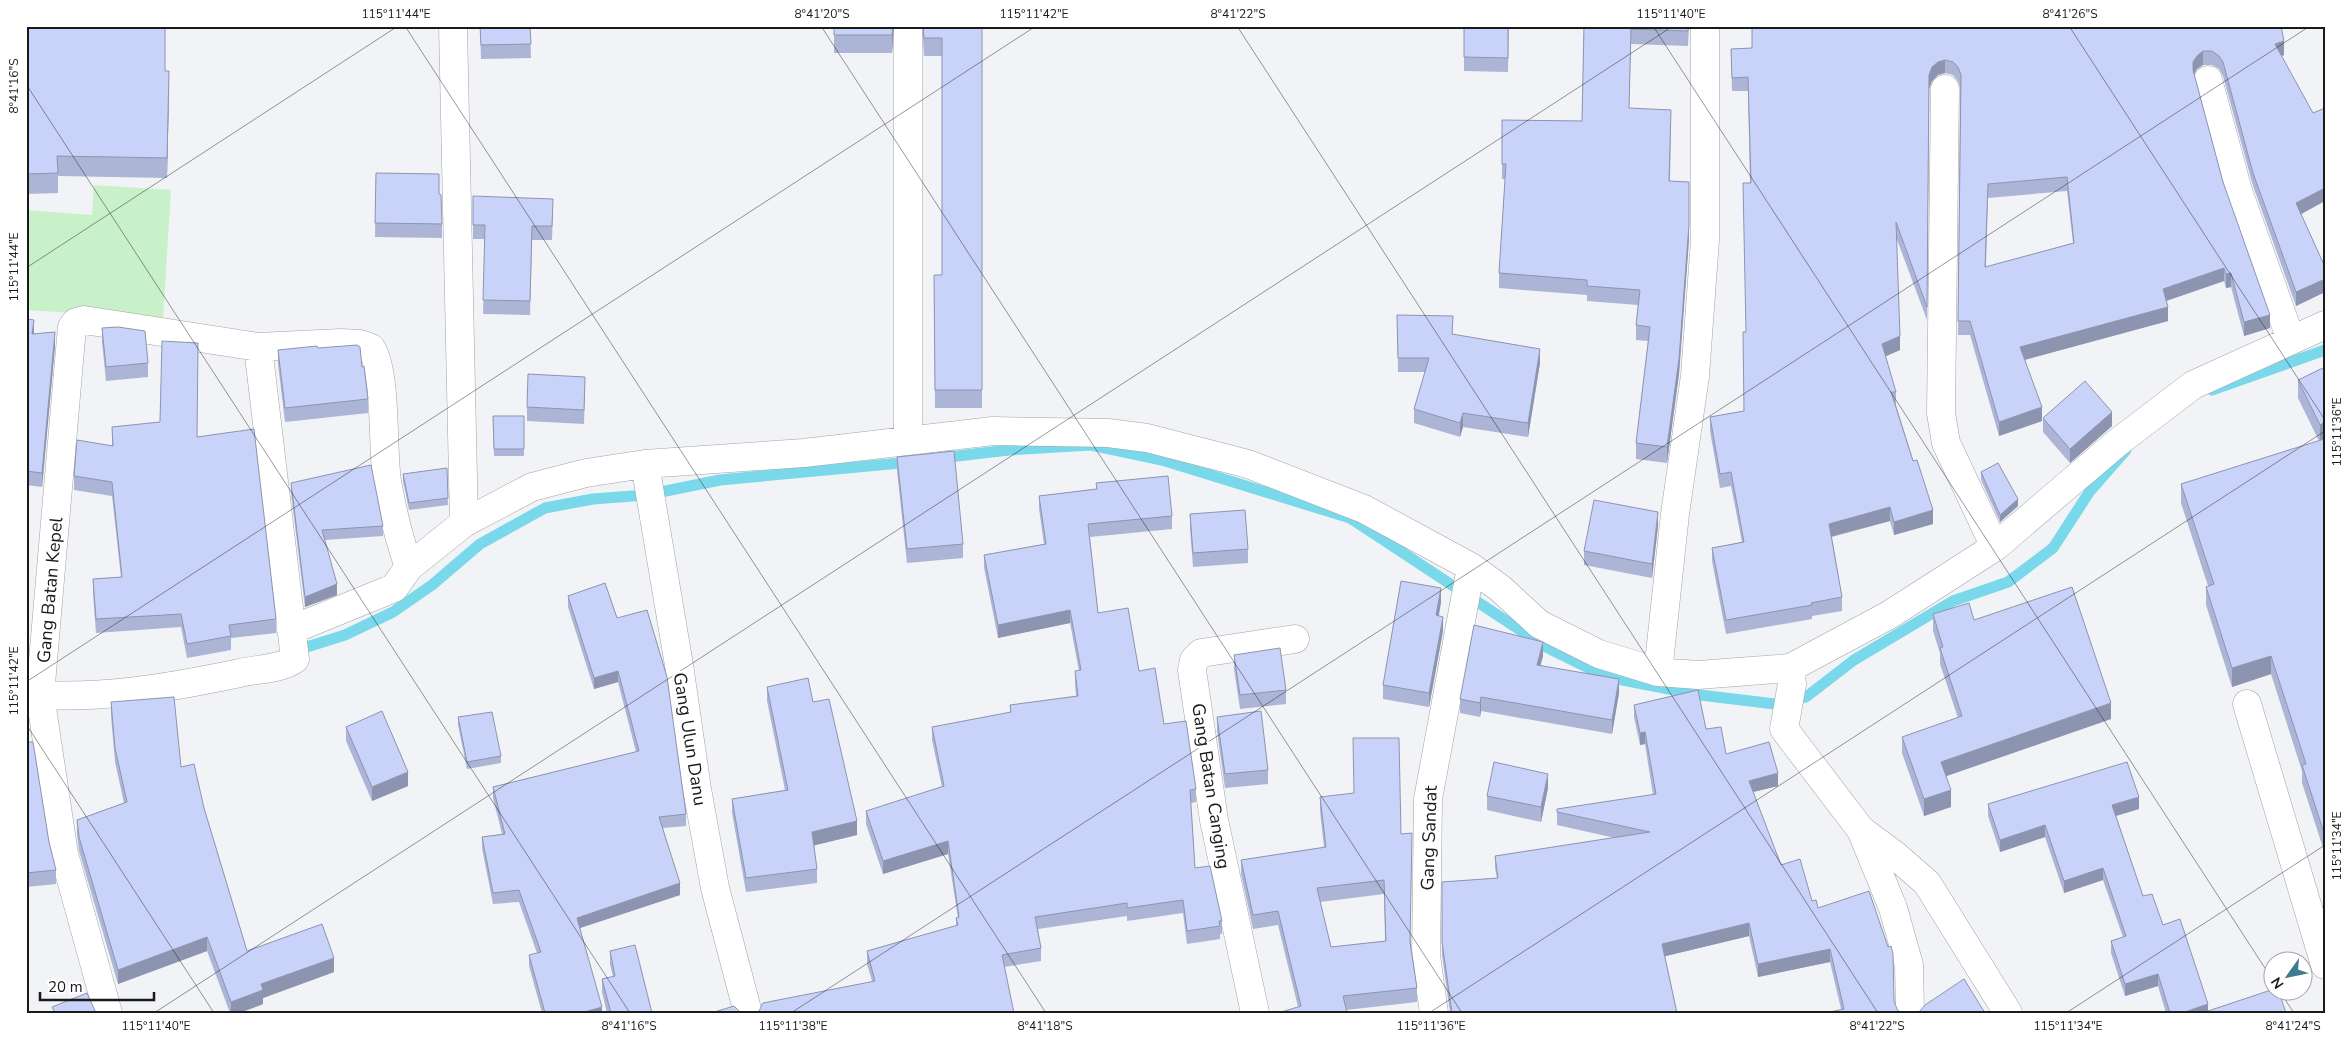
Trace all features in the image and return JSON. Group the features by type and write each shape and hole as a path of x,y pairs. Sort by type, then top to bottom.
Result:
{"street":[{"path":"453,26 464,522"},
{"path":"908,26 908,440"},
{"path":"1658,672 1675,514 1695,376 1705,240 1705,26"},
{"path":"2208,80 2238,191 2291,340"},
{"path":"1945,89 1939,386 1941,413 1946,443 1995,547"},
{"name":"Gang Batan Kepel","path":"108,1013 64,854 38,687 69,340 72,326 76,322 84,320 258,347"},
{"path":"293,642 394,588 409,567 464,522 532,487 586,472 646,473 993,431 1108,433 1148,438 1248,464 1364,509 1467,587 1501,589 1539,624 1599,654 1658,672 1698,675 1791,676 1995,547 2117,443 2193,384 2325,326"},
{"path":"38,687 96,695 162,689 291,662 293,642 258,347 350,343 371,348 380,367 387,480 399,538 409,567"},
{"name":"Gang Ulun Danu","path":"646,473 679,665 697,790 716,888 748,1013"},
{"name":"Gang Sandat","path":"1434,1013 1426,956 1428,799 1467,587"},
{"name":"Gang Batan Canging","path":"1255,1013 1214,820 1192,670 1194,660 1201,653 1294,639"},
{"path":"1791,676 1784,729 1861,830 1893,908 1909,965 1910,1013"},
{"path":"2247,704 2325,965"},
{"path":"1861,830 1896,856 1926,883 2008,1013"}],"green space":[{"path":"94,185 171,190 163,319 26,310 26,210 92,215"}],"building":[{"path":"26,26 165,26 165,71 169,71 167,158 57,156 58,173 26,174"},
{"path":"480,26 530,26 531,44 481,45"},
{"path":"834,26 893,26 892,35 834,35"},
{"path":"923,26 982,26 982,390 935,390 934,275 942,275 942,38 924,38"},
{"path":"1464,26 1508,26 1508,58 1464,57"},
{"path":"1584,26 1688,26 1688,31 1631,29 1629,108 1671,110 1669,181 1689,182 1689,224 1679,359 1667,447 1636,443 1650,327 1636,325 1640,290 1587,286 1587,280 1499,273 1506,164 1502,164 1502,120 1582,121"},
{"path":"1752,26 2281,26 2284,41 2275,44 2313,113 2325,108 2325,188 2296,203 2325,267 2325,279 2296,292 2253,173 2223,62 2212,51 2203,51 2193,62 2193,70 2223,182 2270,315 2244,322 2231,273 2226,274 2224,268 2163,289 2168,307 2020,347 2042,407 1999,422 1970,321 1958,321 1961,75 1958,67 1953,62 1945,60 1938,62 1932,67 1929,75 1927,307 1896,222 1900,336 1882,344 1896,392 1891,392 1913,461 1917,460 1933,510 1894,522 1890,507 1829,524 1842,597 1811,603 1812,605 1726,620 1712,548 1744,542 1731,472 1720,474 1710,417 1744,411 1743,332 1746,332 1743,183 1751,183 1748,77 1732,78 1731,49 1752,48","holes":["2067,177 2074,243 1985,267 1988,184"]},
{"path":"376,173 439,174 442,224 375,223"},
{"path":"473,196 553,199 552,226 532,226 530,301 483,300 485,225 473,225"},
{"path":"1397,315 1453,316 1452,334 1540,349 1528,423 1463,413 1460,423 1414,409 1429,358 1398,358"},
{"path":"26,319 34,320 32,334 55,332 42,473 26,471"},
{"path":"118,327 145,331 148,363 106,367 102,328"},
{"path":"162,341 198,343 197,437 254,429 276,619 229,625 231,636 187,644 181,614 96,619 93,579 122,577 112,482 74,476 77,440 113,446 112,427 160,422"},
{"path":"357,345 360,347 362,367 364,366 368,399 285,408 278,350 317,346 318,348"},
{"path":"2325,367 2325,422 2320,425 2298,380"},
{"path":"528,374 585,377 584,410 527,407"},
{"path":"2085,381 2112,412 2070,449 2043,418"},
{"path":"493,416 524,416 524,449 494,449"},
{"path":"2324,439 2325,836 2302,765 2306,764 2271,656 2232,668 2206,587 2214,584 2181,484"},
{"path":"954,451 963,544 907,549 897,457"},
{"path":"1998,463 2018,499 2000,515 1981,472"},
{"path":"371,465 383,526 322,530 337,584 305,597 291,483"},
{"path":"447,468 448,498 409,503 403,474"},
{"path":"1168,476 1172,516 1088,524 1098,613 1128,608 1139,671 1155,668 1164,724 1186,721 1196,789 1190,790 1195,868 1210,866 1222,921 1219,921 1220,926 1187,931 1183,900 1127,908 1127,903 1035,917 1041,948 1002,955 1014,1013 756,1013 763,1003 875,981 867,951 958,925 956,918 959,917 948,841 883,861 866,811 944,786 932,727 1011,712 1010,705 1078,696 1075,671 1081,670 1070,610 998,625 984,555 1046,544 1039,496 1097,489 1096,483"},
{"path":"1594,500 1658,512 1652,564 1584,551"},
{"path":"1245,510 1248,549 1193,553 1190,514"},
{"path":"1401,581 1441,588 1436,615 1443,617 1429,693 1383,685"},
{"path":"605,583 617,618 647,610 667,677 686,814 659,817 680,883 577,918 602,1007 581,1013 545,1013 529,955 541,952 519,890 493,893 482,837 505,834 493,787 639,751 618,671 594,678 568,596"},
{"path":"2072,587 2111,703 1941,762 1951,790 1924,799 1902,737 1962,716 1940,648 1943,647 1933,614 1969,603 1974,620"},
{"path":"1474,625 1543,642 1537,665 1619,679 1612,720 1481,697 1480,703 1460,699"},
{"path":"1280,648 1286,690 1240,695 1234,655"},
{"path":"808,678 813,702 829,699 857,821 812,832 817,869 746,878 732,799 788,790 767,687"},
{"path":"1698,690 1706,729 1721,727 1726,754 1769,742 1778,773 1749,781 1781,865 1800,859 1812,901 1816,900 1818,908 1869,891 1888,947 1891,946 1893,954 1894,1001 1901,1013 1825,1013 1844,1009 1830,949 1758,964 1749,923 1662,944 1677,1013 1452,1013 1442,942 1442,882 1498,878 1495,856 1650,832 1557,812 1557,809 1656,794 1645,732 1640,733 1634,705"},
{"path":"174,697 181,767 194,764 204,808 247,951 322,924 334,958 261,984 263,990 231,1002 207,937 118,970 79,837 77,820 127,802 115,748 111,702"},
{"path":"382,711 408,772 372,787 346,727"},
{"path":"1261,711 1268,770 1225,774 1217,717"},
{"path":"492,712 501,756 467,762 458,717"},
{"path":"1353,738 1399,738 1401,834 1412,833 1410,942 1417,988 1343,996 1347,1013 1278,1013 1301,1006 1278,911 1253,915 1241,860 1326,847 1320,797 1354,793","holes":["1384,880 1386,941 1331,947 1317,888"]},
{"path":"26,742 33,742 49,842 56,870 26,873"},
{"path":"1494,762 1548,774 1541,807 1487,796"},
{"path":"2127,762 2139,797 2112,805 2143,896 2152,894 2163,925 2180,919 2208,1004 2182,1013 2170,1013 2158,974 2125,984 2111,941 2126,936 2103,868 2064,881 2045,825 2000,840 1988,804"},
{"path":"635,945 652,1013 611,1013 602,979 615,976 610,951"},
{"path":"1964,979 1985,1013 1918,1013 1925,1005"},
{"path":"2264,992 2264,1002 2282,1002 2286,1013 2208,1013 2208,1011"},
{"path":"87,993 96,1013 55,1013 52,1007"},
{"path":"734,1006 741,1013 711,1013"}],"waterway":[{"path":"2212,390 2325,350"},
{"path":"940,458 1009,450 1091,445 1162,460 1350,518 1546,647 1607,677 1700,695 1775,704 1806,697 1854,660 1953,601 2008,582 2053,548 2090,491 2126,450"},
{"path":"294,651 345,635 393,612 432,585 480,544 545,508 593,499 646,495 720,480 911,462"}]}
